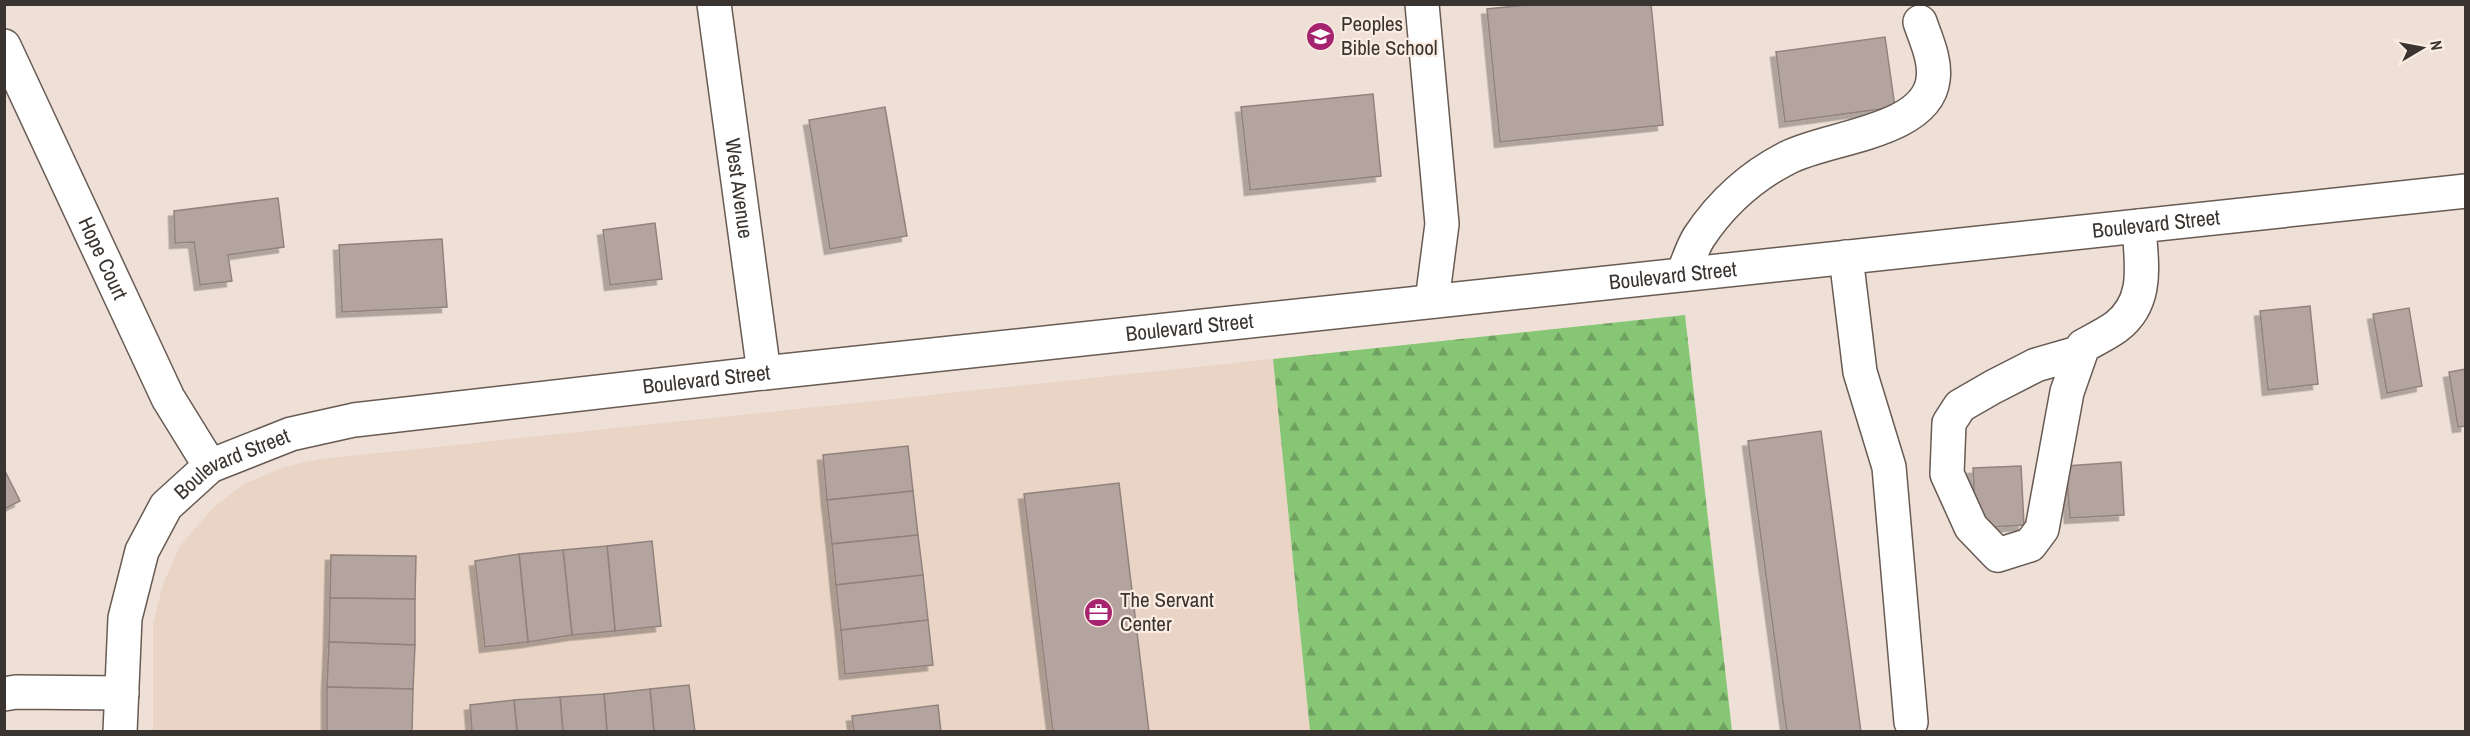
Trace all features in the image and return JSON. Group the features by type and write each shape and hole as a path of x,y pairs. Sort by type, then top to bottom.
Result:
{"street":[{"name":"West Avenue","path":"714,4 764,373"},
{"path":"1422,4 1442,224 1432,301"},
{"path":"1683,274 1698,238 1733,194 1787,157 1840,138 1889,126 1914,112 1930,90 1933,79 1932,58 1920,22"},
{"name":"Hope Court","path":"4,46 168,398 210,466"},
{"name":"Boulevard Street","path":"120,732 125,618 142,551 166,506 210,466 291,434 354,420 764,373 2466,191"},
{"path":"2081,351 2036,365 1993,387 1960,406 1949,423 1947,474 1971,527 1998,555 2030,544 2042,529 2067,392 2083,346 2117,326 2130,313 2139,297 2142,280 2139,226"},
{"path":"1846,257 1860,372 1889,467 1911,722"},
{"path":"4,694 16,692 122,693"}],"shaded area":[{"path":"1273,359 1310,731 153,732 153,624 163,584 180,546 213,508 244,484 284,467 321,459"}],"green space":[{"path":"1685,315 1732,731 1310,731 1273,359"}],"building":[{"path":"1536,4 1651,4 1663,125 1500,142 1487,9"},
{"path":"1885,37 1895,107 1785,122 1776,52"},
{"path":"1373,94 1381,176 1250,190 1241,107"},
{"path":"885,107 907,236 830,249 809,120"},
{"path":"278,198 284,247 228,255 232,281 200,285 194,242 175,243 174,211"},
{"path":"655,223 662,279 610,285 603,230"},
{"path":"442,239 447,307 342,312 339,245"},
{"path":"2310,306 2318,384 2268,390 2260,311"},
{"path":"2409,308 2422,386 2387,393 2373,314"},
{"path":"2466,369 2466,426 2458,427 2449,372"},
{"path":"1821,431 1861,732 1787,732 1748,441"},
{"path":"908,446 913,491 827,500 823,455"},
{"path":"2121,462 2124,515 2070,518 2066,466"},
{"path":"2021,466 2024,525 1976,528 1973,468"},
{"path":"4,469 20,501 4,509"},
{"path":"1119,483 1149,732 1053,732 1024,494"},
{"path":"913,491 918,535 832,544 827,500"},
{"path":"918,535 923,575 836,585 832,544"},
{"path":"652,541 661,626 615,631 607,546"},
{"path":"607,546 615,631 572,635 563,550"},
{"path":"563,550 572,635 528,642 519,554"},
{"path":"519,554 528,642 485,647 475,561"},
{"path":"331,555 416,556 415,599 330,598"},
{"path":"923,575 928,620 841,630 836,585"},
{"path":"330,598 415,599 415,645 329,642"},
{"path":"928,620 933,665 845,674 841,630"},
{"path":"329,642 415,645 413,689 327,687"},
{"path":"689,685 695,732 654,732 650,689"},
{"path":"327,687 413,689 412,732 327,732"},
{"path":"650,689 654,732 607,732 604,694"},
{"path":"604,694 607,732 563,732 560,697"},
{"path":"560,697 563,732 517,732 514,700"},
{"path":"514,700 517,732 472,732 470,705"},
{"path":"938,705 941,732 854,732 852,716"}],"place":[{"name":"Peoples Bible School","path":"1320,36"},
{"name":"The Servant Center","path":"1099,612"}]}
